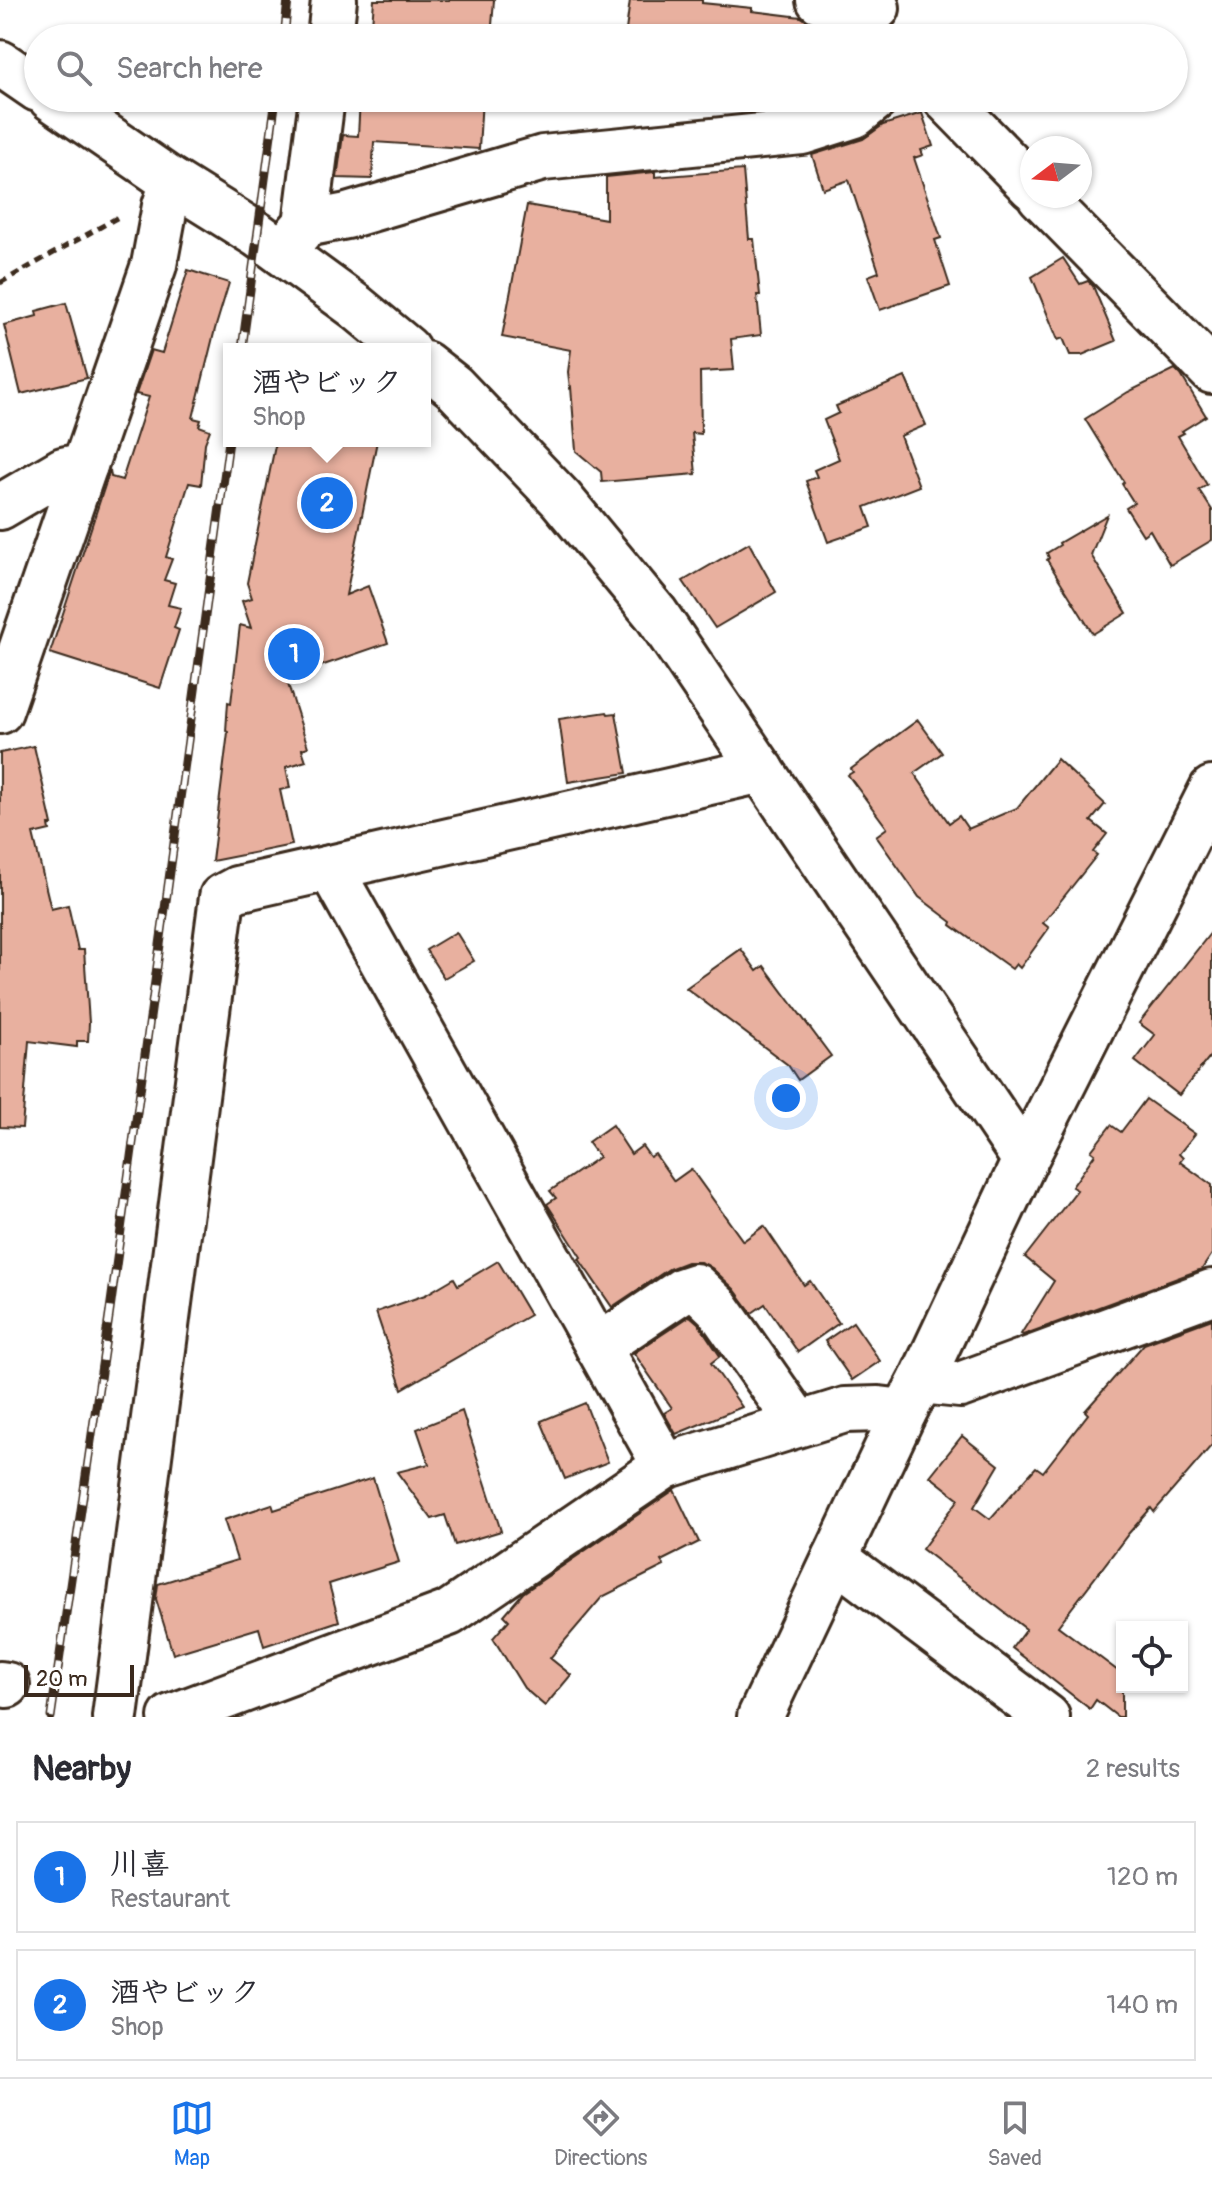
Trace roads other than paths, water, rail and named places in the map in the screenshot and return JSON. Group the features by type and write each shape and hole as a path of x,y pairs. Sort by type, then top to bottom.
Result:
{"street":[{"path":"331,24 334,0"},
{"path":"819,0 881,15"},
{"path":"0,63 24,79"},
{"path":"71,112 173,182 258,235 297,241 347,216 543,158 802,132 859,112"},
{"path":"297,241 320,112"},
{"path":"959,112 1020,175"},
{"path":"0,711 154,265 165,206 173,182"},
{"path":"1052,208 1212,371"},
{"path":"297,241 355,306 400,343"},
{"path":"431,369 453,386 561,499 656,614 1025,1160"},
{"path":"0,507 63,470 85,465"},
{"path":"115,1717 222,897 237,889 762,770"},
{"path":"760,1717 1025,1160 1212,789"},
{"path":"330,868 665,1466"},
{"path":"598,1347 683,1290 695,1286 717,1307 798,1423"},
{"path":"171,1717 449,1613 665,1466 845,1410 879,1409 960,1385 1212,1292"},
{"path":"835,1558 1047,1717"}],"railway":[{"path":"285,24 288,0"},
{"path":"243,343 274,112"},
{"path":"51,1717 228,447"}],"place":[{"name":"酒やビック","path":"327,503"},
{"name":"川喜","path":"294,654"}]}
